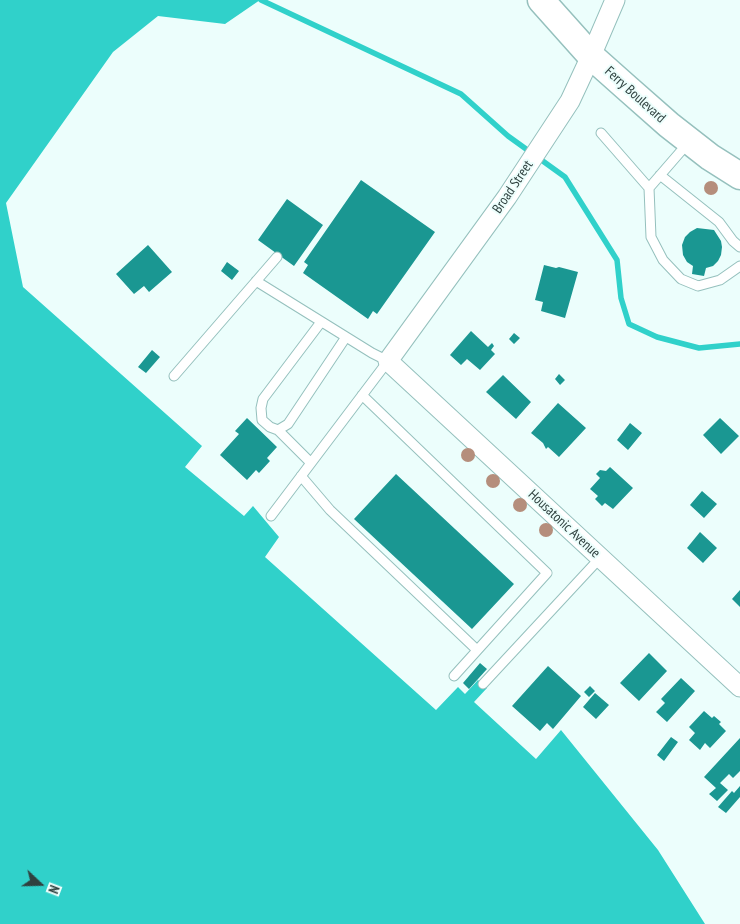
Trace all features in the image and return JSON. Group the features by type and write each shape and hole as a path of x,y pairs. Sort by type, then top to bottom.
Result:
{"main road":[{"name":"Ferry Boulevard","path":"541,0 591,56 669,125 710,157 740,176"}],"street":[{"name":"Broad Street","path":"388,361 507,197 570,101 615,0"},
{"name":"Housatonic Avenue","path":"388,361 740,687"}],"lane":[{"path":"601,133 649,188 651,236 663,260 681,279 698,286 720,280 740,266"},
{"path":"649,188 689,141"},
{"path":"660,175 720,222 740,247"},
{"path":"174,376 277,257"},
{"path":"256,282 388,361 271,516"},
{"path":"311,463 278,430 270,427 262,420 261,408 263,398 321,322"},
{"path":"278,430 288,424 346,337"},
{"path":"362,395 547,573 454,676"},
{"path":"301,476 330,510 477,650"},
{"path":"483,684 600,558"}],"water":[{"path":"0,0 260,0 225,24 158,16 113,52 6,203 23,287 202,446 185,467 244,516 253,506 279,537 265,557 436,710 458,687 465,694 478,680 487,688 474,702 536,759 561,730 658,850 705,924 0,924"}],"building":[{"path":"361,180 435,232 377,314 373,311 368,319 303,273 308,265 304,262"},
{"path":"287,199 323,225 294,266 258,240"},
{"path":"697,228 714,230 721,241 722,247 718,261 713,266 706,268 704,276 692,274 693,266 687,262 683,255 682,245 685,237"},
{"path":"148,245 172,272 149,292 144,286 134,294 116,274"},
{"path":"227,262 239,271 232,280 221,271"},
{"path":"544,265 578,272 565,318 541,311 543,302 535,300"},
{"path":"471,331 488,347 492,343 494,346 491,350 495,354 480,370 467,359 461,365 450,355"},
{"path":"514,333 520,338 514,344 509,339"},
{"path":"152,350 160,357 146,373 138,367"},
{"path":"559,374 565,380 560,385 555,379"},
{"path":"503,375 531,402 516,419 486,392"},
{"path":"558,403 586,428 559,457 548,447 546,449 543,443 531,433"},
{"path":"247,418 277,447 267,458 270,461 259,473 256,470 247,480 220,455 239,434 235,431"},
{"path":"720,418 739,436 721,454 703,435"},
{"path":"630,423 642,433 628,450 617,440"},
{"path":"610,467 633,488 613,509 605,503 602,506 595,499 598,496 590,489 600,478 596,474 600,470 606,471"},
{"path":"396,474 514,584 472,629 354,519"},
{"path":"702,491 717,504 704,518 690,505"},
{"path":"700,532 717,548 703,563 687,548"},
{"path":"740,590 740,607 732,599"},
{"path":"649,653 667,671 639,701 620,683"},
{"path":"480,663 487,669 469,689 463,683"},
{"path":"548,666 581,696 553,729 547,723 540,731 512,706"},
{"path":"681,678 695,691 667,722 656,712 665,703 661,699"},
{"path":"590,686 595,691 589,697 584,692"},
{"path":"595,693 609,705 596,719 583,707"},
{"path":"704,711 712,718 714,716 721,722 719,724 726,731 710,748 705,743 700,750 689,740 695,733 689,727"},
{"path":"671,737 678,742 664,761 657,755"},
{"path":"740,738 740,771 733,778 729,774 720,783 728,790 717,801 709,794 716,788 704,777"},
{"path":"740,786 740,797 726,813 718,807 732,791 734,793"}],"waterway":[{"path":"261,0 461,94 508,136 565,177 617,260 621,298 629,324 657,337 699,348 740,344"}]}
